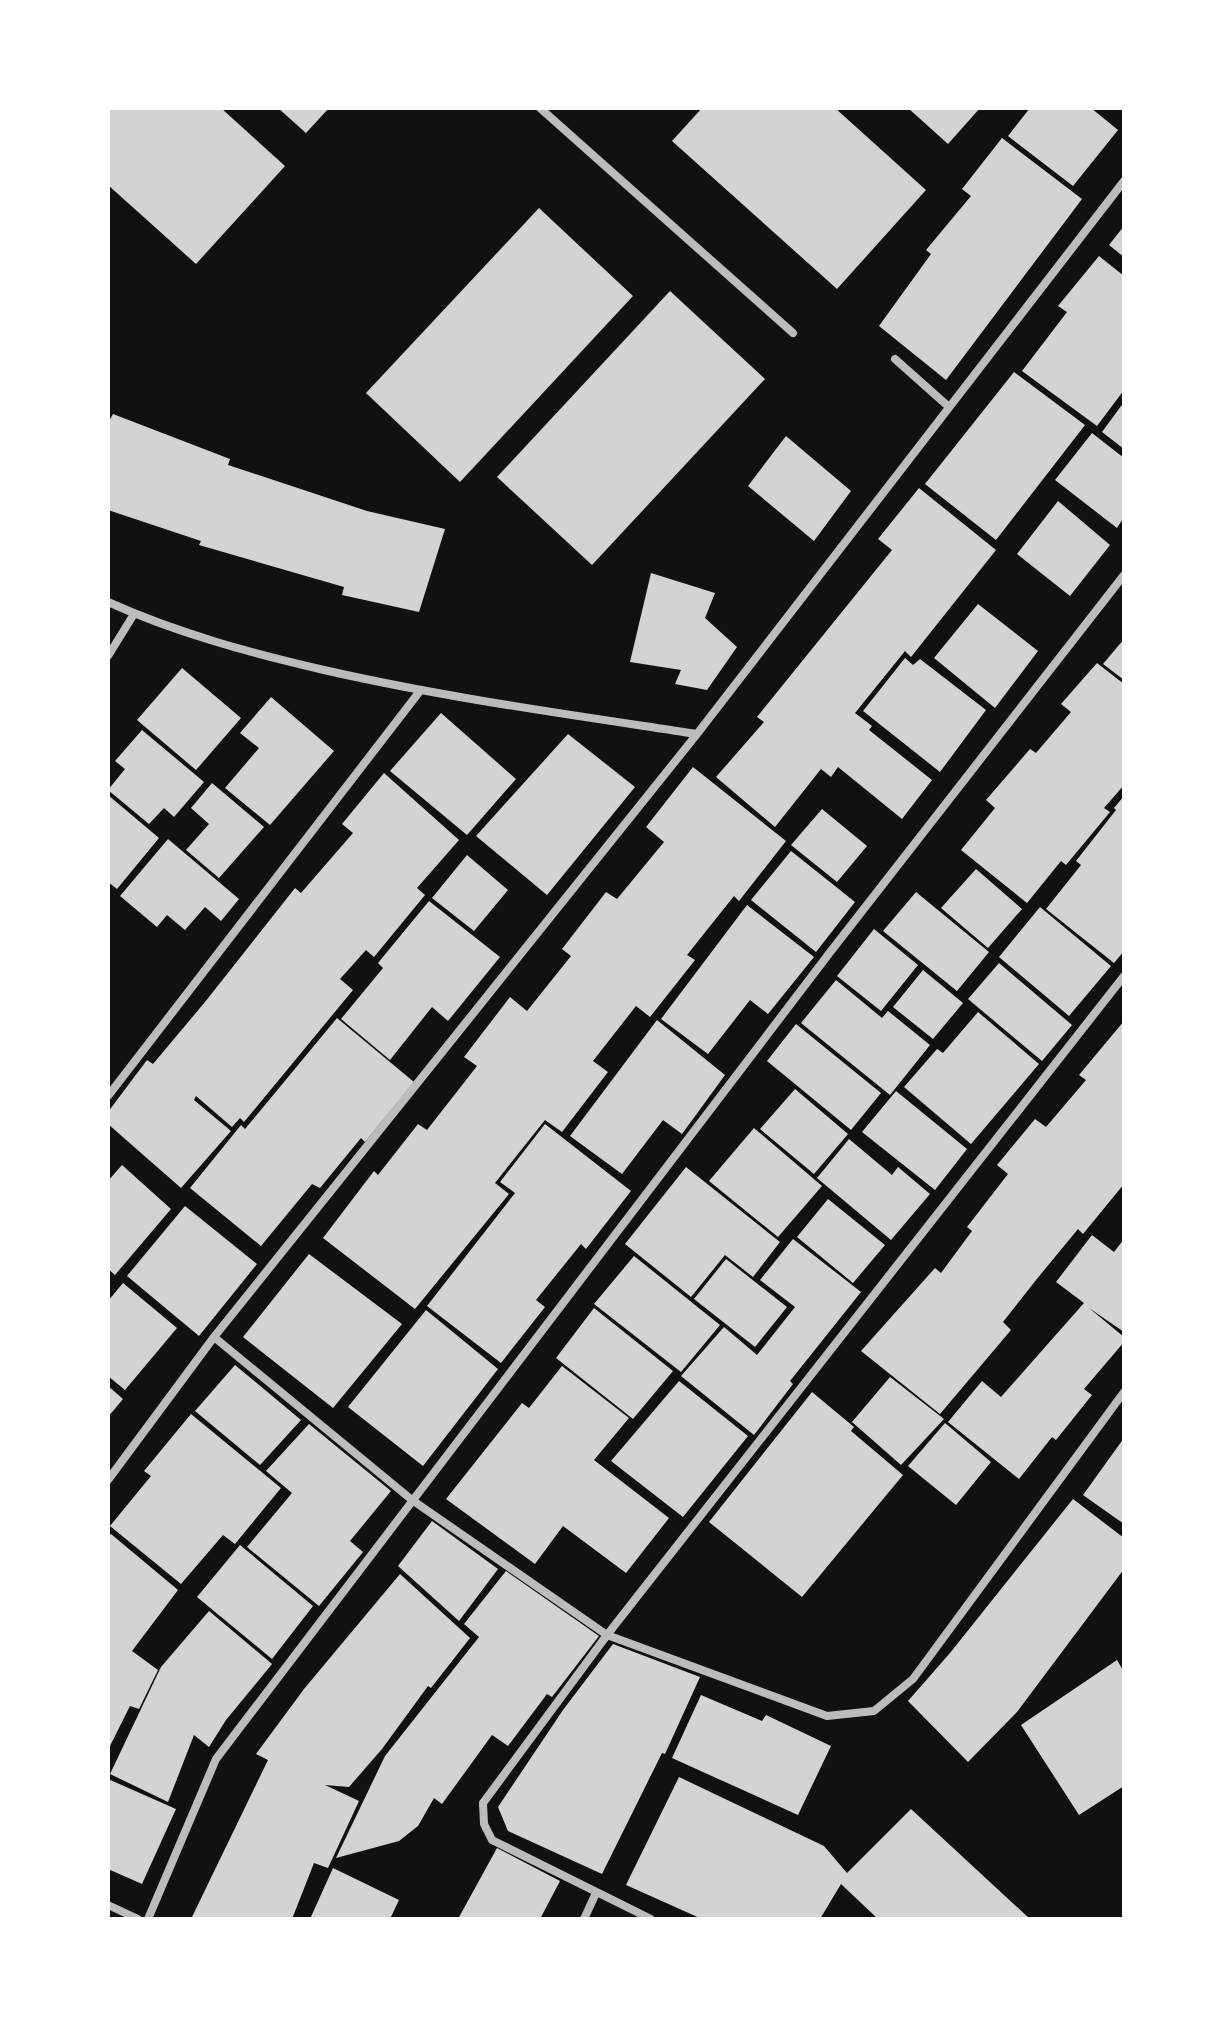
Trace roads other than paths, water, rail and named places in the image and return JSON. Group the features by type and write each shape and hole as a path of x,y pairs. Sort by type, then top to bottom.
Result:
{"street":[{"path":"540,108 793,333"},
{"path":"108,1480 214,1337 697,734 1124,181"},
{"path":"895,359 949,407"},
{"path":"148,1919 216,1759 821,964 1124,575"},
{"path":"108,602 200,637 271,657 420,691 697,734"},
{"path":"108,656 134,614"},
{"path":"108,1096 420,691"},
{"path":"651,1919 492,1840 484,1824 483,1803 607,1635 1124,976"},
{"path":"214,1337 412,1500 607,1635 827,1716 874,1711 913,1679 1124,1392"},
{"path":"584,1919 596,1893"},
{"path":"108,1905 138,1919"}]}
